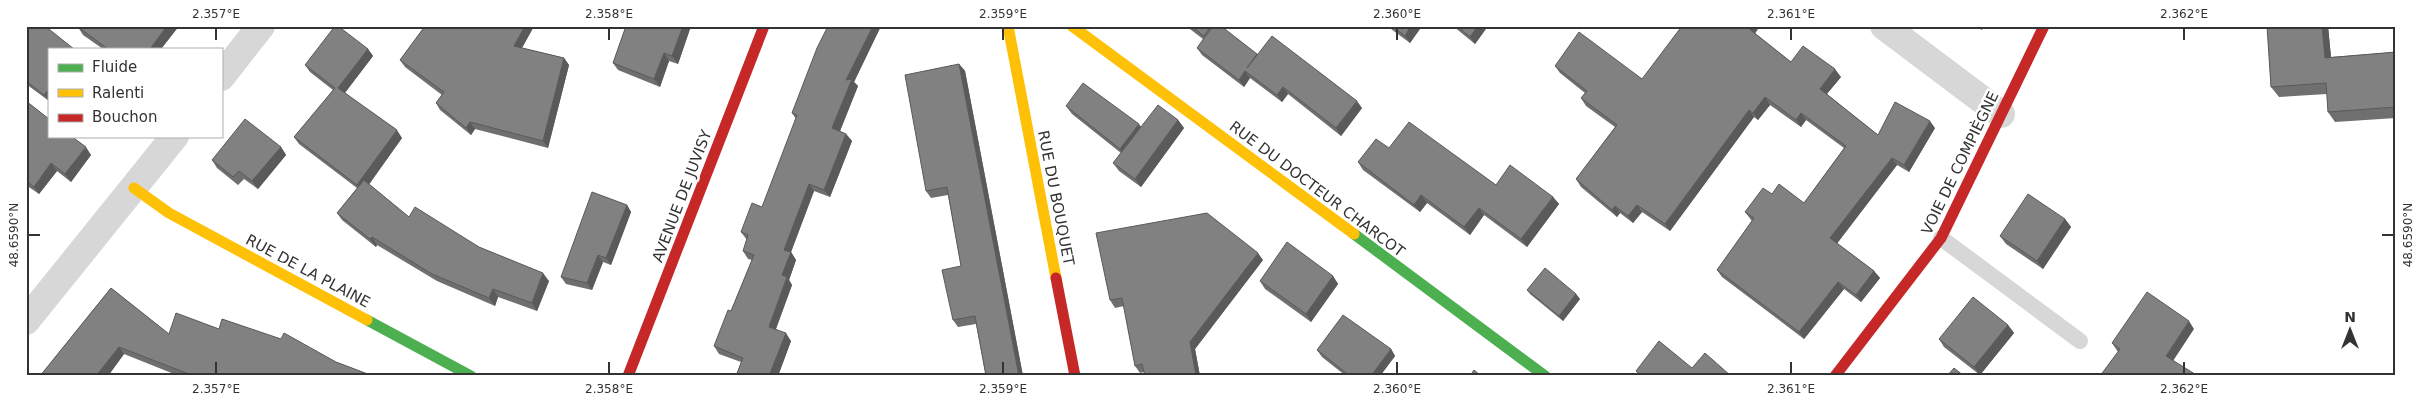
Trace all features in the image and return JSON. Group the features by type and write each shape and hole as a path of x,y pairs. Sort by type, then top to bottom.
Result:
{"street":[{"path":"222,76 261,26"},
{"name":"AVENUE DE JUVISY","path":"628,376 764,26"},
{"name":"RUE DU BOUQUET","path":"1008,26 1075,376"},
{"name":"RUE DU DOCTEUR CHARCOT","path":"1072,26 1544,376"},
{"path":"1884,26 2001,114"},
{"name":"VOIE DE COMPIÈGNE","path":"1835,376 1941,238 2044,26"},
{"path":"26,321 35,294 134,188 173,138"},
{"name":"RUE DE LA PLAINE","path":"134,188 169,213 471,376"}],"lane":[{"path":"1941,238 2080,340"}],"building":[{"path":"26,26 45,26 73,48 48,48 48,90 44,95 26,81"},
{"path":"167,26 151,48 107,48 78,27"},
{"path":"335,26 338,26 368,49 338,88 397,130 357,185 294,137 335,88 305,65"},
{"path":"425,26 525,26 514,46 564,58 543,141 470,122 466,128 436,103 444,92 400,60"},
{"path":"626,26 683,26 672,56 664,53 654,79 613,63"},
{"path":"828,26 873,26 846,80 852,79 832,128 846,134 824,190 809,184 784,250 791,252 782,275 787,277 769,327 786,333 769,376 736,376 743,358 714,346 728,310 731,311 754,255 743,251 748,235 741,232 752,203 762,207 797,115 792,113 817,48"},
{"path":"1191,26 1211,26 1204,36"},
{"path":"1213,26 1221,26 1257,54 1247,68 1272,36 1357,101 1336,128 1283,87 1277,95 1245,71 1239,80 1197,48"},
{"path":"1392,26 1411,26 1405,36"},
{"path":"1457,26 1478,26 1470,37"},
{"path":"1682,26 1750,26 1748,28 1791,62 1803,46 1835,69 1820,89 1878,135 1895,102 1930,121 1904,165 1892,158 1830,238 1874,271 1856,295 1838,282 1799,332 1717,270 1754,218 1745,212 1763,188 1772,194 1779,184 1804,203 1846,146 1801,113 1796,120 1765,97 1753,113 1749,110 1665,224 1637,205 1628,216 1615,206 1612,210 1576,179 1617,125 1581,98 1587,91 1555,66 1579,32 1642,79"},
{"path":"2267,26 2322,26 2325,58 2396,52 2396,107 2328,112 2326,83 2271,87"},
{"path":"959,64 1019,376 986,376 975,316 953,320 942,270 961,266 947,187 926,191 905,75"},
{"path":"1083,83 1139,124 1120,149 1066,106"},
{"path":"26,101 48,118 48,138 74,138 86,147 65,174 51,163 34,187 26,181"},
{"path":"1158,105 1178,120 1135,179 1113,163"},
{"path":"245,119 281,147 252,181 239,171 233,177 212,160"},
{"path":"1409,122 1496,185 1510,165 1553,197 1521,239 1479,208 1464,227 1421,195 1414,205 1358,162 1376,139 1389,148"},
{"path":"364,180 409,217 415,207 479,247 543,273 532,303 493,289 489,298 432,274 372,237 370,239 337,213"},
{"path":"592,192 627,205 606,258 598,255 587,283 561,277"},
{"path":"2028,194 2065,219 2037,261 2000,236"},
{"path":"1207,213 1258,253 1190,342 1196,376 1145,376 1142,364 1135,366 1122,298 1110,300 1096,233"},
{"path":"1287,242 1333,276 1306,314 1260,281"},
{"path":"1545,268 1576,294 1559,316 1527,290"},
{"path":"111,288 169,334 176,313 219,329 222,319 281,339 284,333 336,362 373,376 194,376 119,347 96,376 40,376"},
{"path":"2147,292 2189,321 2166,356 2198,376 2100,376 2120,349 2112,343"},
{"path":"1973,297 2008,325 1974,367 1939,339"},
{"path":"1343,315 1391,349 1371,376 1350,376 1317,350"},
{"path":"1659,341 1692,368 1705,353 1731,376 1642,376 1636,371"},
{"path":"1954,368 1964,376 1947,376"},
{"path":"1474,370 1481,376 1470,376"}],"traffic: fast":[{"path":"1354,234 1545,376"},
{"path":"367,320 471,376"}],"traffic: slow":[{"path":"1008,26 1056,278"},
{"path":"1072,26 1354,234"},
{"path":"134,188 169,213 367,320"}],"traffic: jam":[{"path":"628,376 764,26"},
{"path":"1835,376 1941,238 2044,26"},
{"path":"1056,278 1075,376"}]}
